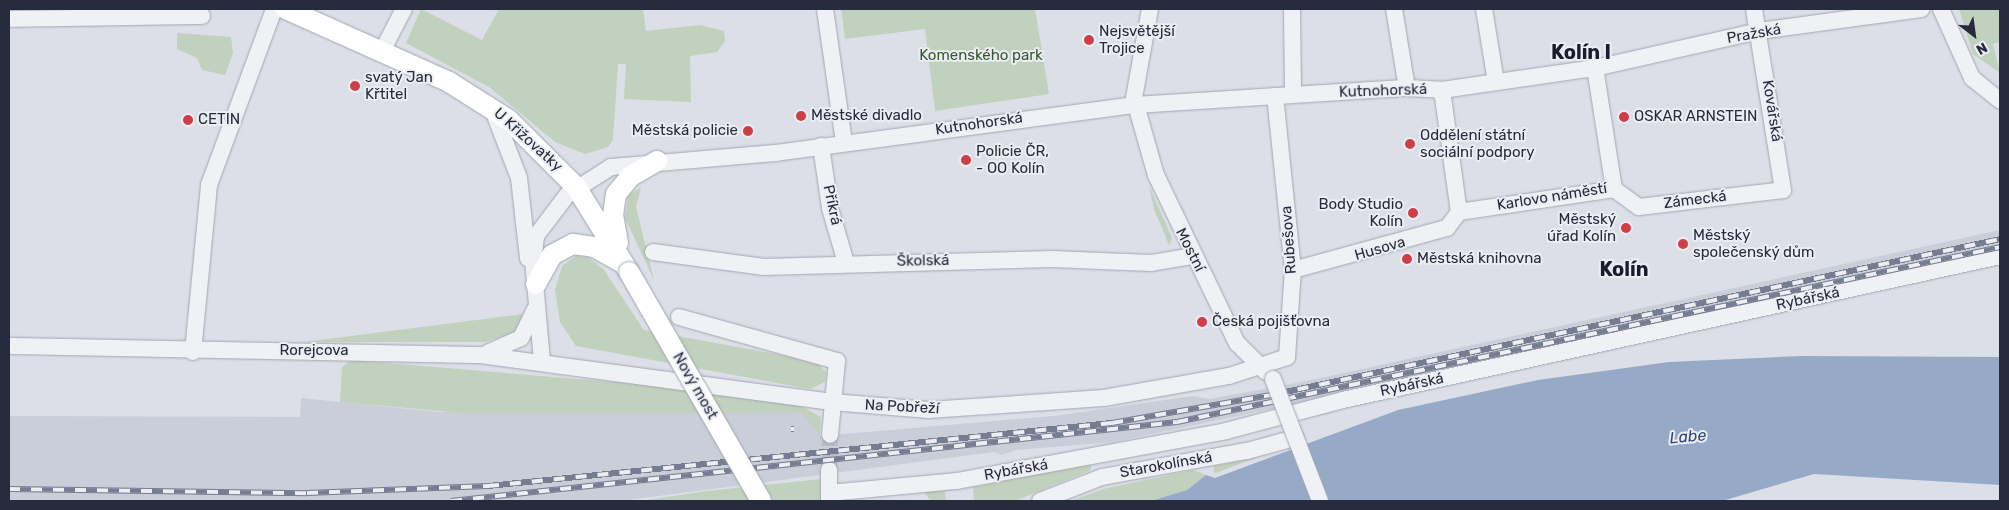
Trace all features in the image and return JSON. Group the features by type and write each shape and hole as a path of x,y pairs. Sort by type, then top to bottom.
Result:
{"main road":[{"name":"U Křižovatky","path":"286,9 382,51 492,107 576,187 627,268"},
{"path":"627,268 613,224 616,194 631,176 657,161"},
{"path":"536,291 552,255 573,244 594,247 627,268"},
{"name":"Nový most","path":"627,268 760,501"}],"street":[{"path":"193,352 209,184 274,9"},
{"path":"382,51 404,9"},
{"path":"826,9 844,143"},
{"path":"1135,105 1150,9"},
{"path":"1292,9 1292,94"},
{"path":"1394,9 1407,88"},
{"path":"1484,9 1496,82"},
{"name":"Kovářská","path":"1754,9 1783,190"},
{"name":"Pražská","path":"1595,68 1759,32 1917,9"},
{"path":"1941,9 1972,78 2000,101"},
{"path":"9,19 202,16"},
{"path":"1459,212 1442,90 1595,68"},
{"name":"Karlovo náměstí","path":"1459,212 1614,189 1595,68"},
{"name":"Kutnohorská","path":"536,291 536,236 552,210 576,187 611,167 822,146 1135,105 1407,88 1442,90"},
{"name":"Rubešova","path":"1267,373 1287,357 1292,270 1275,96"},
{"name":"Mostní","path":"1135,105 1166,202 1237,343 1267,373"},
{"path":"492,107 519,178 526,246 536,291 542,361"},
{"name":"Příkrá","path":"822,146 830,208 846,263"},
{"name":"Zámecká","path":"1614,189 1639,207 1783,190"},
{"name":"Husova","path":"1292,270 1447,228 1459,212"},
{"name":"Školská","path":"653,252 764,267 846,263 1052,259 1151,263 1194,256"},
{"name":"Rybářská","path":"829,497 957,481 1226,431 1343,400 2000,256"},
{"path":"480,355 521,338 533,318 536,291"},
{"path":"679,317 837,361 830,435"},
{"name":"Rorejcova","path":"9,346 193,352 480,355 542,361"},
{"name":"Na Pobřeží","path":"542,361 832,402 929,410 1104,398 1267,373"},
{"path":"1267,373 1289,440 1320,501"},
{"name":"Starokolínská","path":"1040,501 1102,477 1289,440"},
{"path":"829,470 829,497"}],"shaded area":[{"path":"2000,230 2000,256 1114,442 1016,450 1002,455 994,452 620,501 9,501 9,416 300,417 301,398 439,412 803,413 820,436 1054,416 1193,396 1209,399 1302,382"}],"green space":[{"path":"421,9 482,40 499,9 643,9 646,31 700,25 724,31 725,41 717,52 690,56 691,102 624,99 626,64 618,64 613,140 608,147 585,154 555,142 489,87 406,43"},
{"name":"Komenského park","path":"841,9 1035,9 1049,94 935,111 925,29 845,39"},
{"path":"1959,9 2000,9 2000,42 1993,44 2000,73 1973,54"},
{"path":"177,33 231,37 233,53 225,75 202,70 197,58 177,49"},
{"path":"1149,186 1172,238 1169,245 1154,209"},
{"path":"641,187 636,207 654,280 625,218 628,196"},
{"path":"576,256 588,257 604,270 644,330 815,361 826,372 825,382 810,389 576,346 560,322 555,290 562,266"},
{"path":"523,314 516,332 485,342 304,342"},
{"path":"351,360 721,391 801,406 821,417 820,436 802,413 462,413 340,402 342,367"},
{"path":"1255,458 1216,473 1214,472 1214,466"},
{"path":"1091,464 1091,470 1015,501 974,501 973,488 964,489"},
{"path":"1193,470 1206,475 1187,490 1151,501 1071,501 1103,489"},
{"path":"821,479 823,501 640,501 707,491"},
{"path":"952,489 945,492 946,501 931,501 923,491"}],"water":[{"name":"Labe","path":"1802,356 2000,357 2000,485 1814,474 1722,501 1151,501 1187,490 1206,475 1215,478 1398,410 1538,380 1669,362"}],"tunnel":[{"path":"829,470 830,435"}],"railway":[{"path":"9,489 307,493 488,486 1112,423 1276,394 2000,239"},
{"path":"451,501 1177,422 2000,247"}],"place":[{"name":"Nejsvětější Trojice","path":"1089,40"},
{"name":"svatý Jan Křtitel","path":"355,86"},
{"name":"Městské divadlo","path":"801,116"},
{"name":"OSKAR ARNSTEIN","path":"1624,117"},
{"name":"CETIN","path":"188,120"},
{"name":"Městská policie","path":"748,131"},
{"name":"Oddělení státní sociální podpory","path":"1410,144"},
{"name":"Policie ČR, - OO Kolín","path":"966,160"},
{"name":"Body Studio Kolín","path":"1413,213"},
{"name":"Městský úřad Kolín","path":"1626,228"},
{"name":"Městský společenský dům","path":"1683,244"},
{"name":"Městská knihovna","path":"1407,259"},
{"name":"Česká pojišťovna","path":"1202,322"}],"district":[{"name":"Kolín I","path":"1581,52"},
{"name":"Kolín","path":"1624,269"}]}
